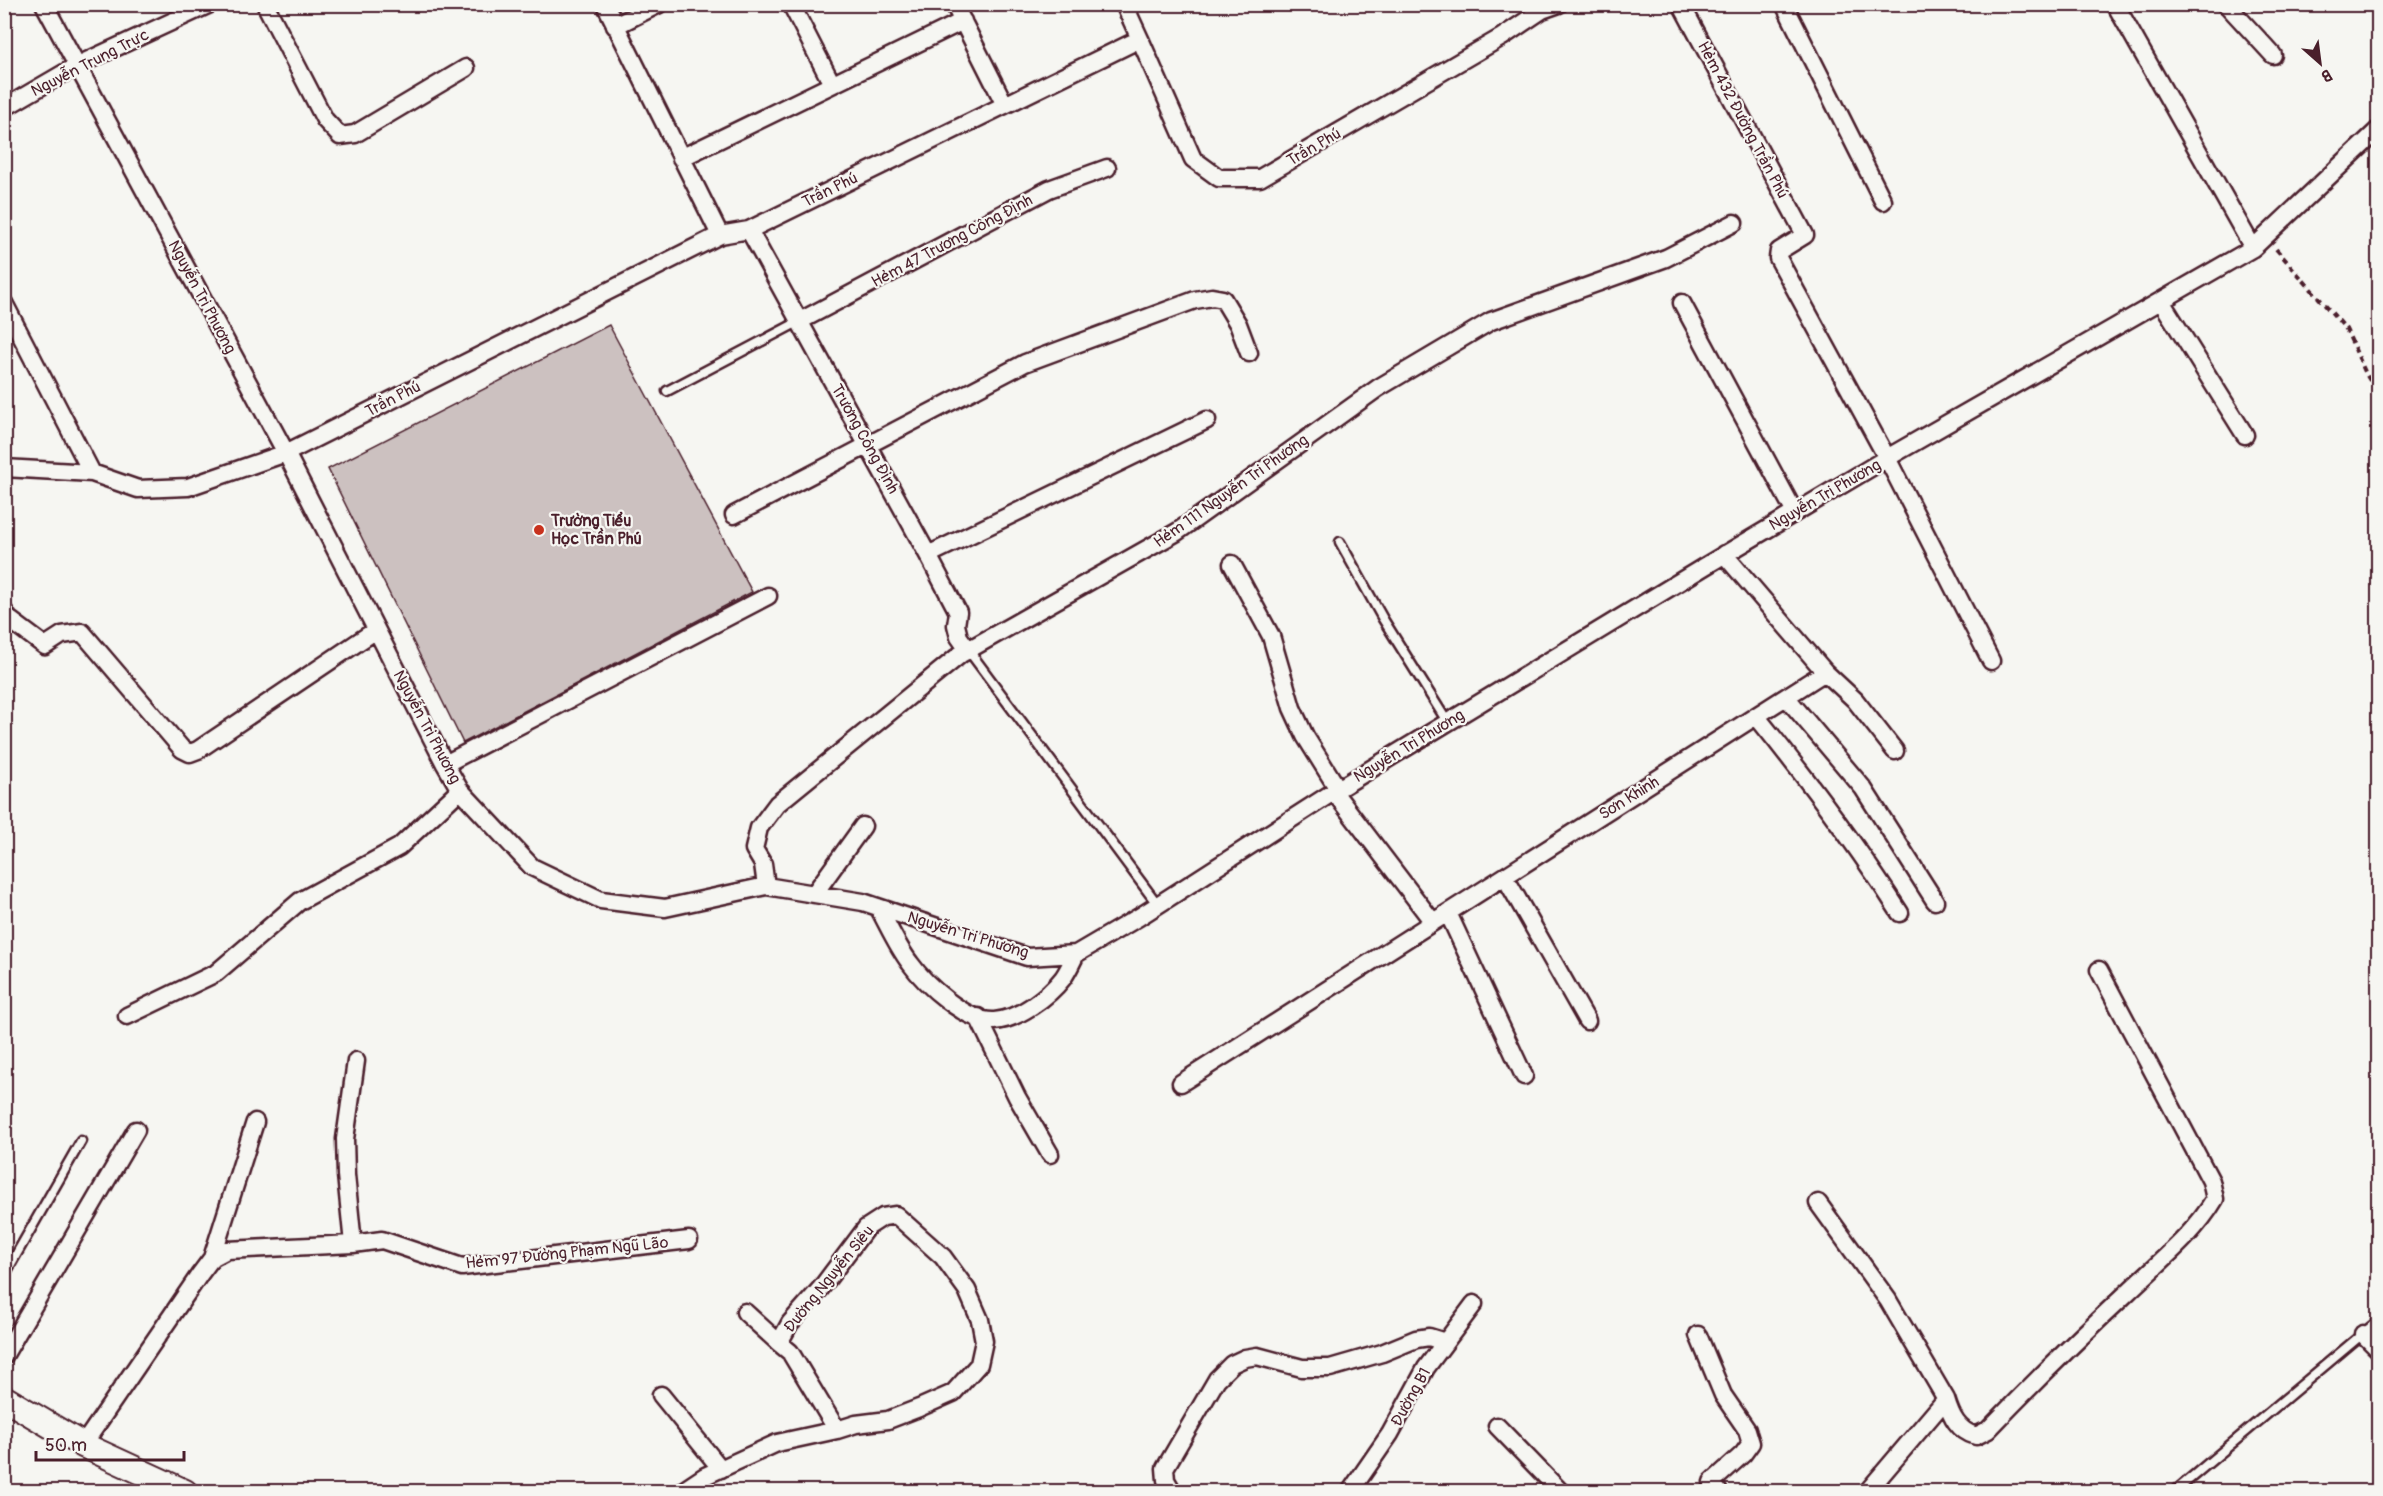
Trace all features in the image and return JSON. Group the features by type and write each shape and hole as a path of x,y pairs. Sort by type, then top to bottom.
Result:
{"street":[{"name":"Nguyễn Tri Phương","path":"44,4 286,453 445,764 460,789 532,867 601,900 665,908 766,886 863,902 1027,957 1076,954 1158,905 1336,791 1724,554 2259,243 2379,130"},
{"name":"Nguyễn Trung Trực","path":"4,108 78,65 210,4"},
{"path":"265,4 325,120 340,136 355,134 466,68"},
{"path":"605,4 720,235"},
{"path":"615,26 659,4"},
{"path":"791,4 832,84"},
{"path":"954,4 1005,105"},
{"path":"1124,4 1140,39"},
{"name":"Trần Phú","path":"4,468 92,473 138,489 188,487 286,453 720,235 749,230 1140,39 1193,159 1219,178 1260,178 1492,43 1540,7 1559,4"},
{"name":"Hẻm 432 Đường Trần Phú","path":"1681,4 1805,235 1779,251 1778,258 1887,458"},
{"path":"1784,4 1882,201"},
{"path":"2226,4 2273,55"},
{"path":"2120,7 2259,243"},
{"path":"681,158 963,21"},
{"name":"Hẻm 47 Trương Công Định","path":"800,321 1049,189 1107,168"},
{"name":"Hẻm 111 Nguyễn Tri Phương","path":"766,886 763,864 754,849 759,828 777,804 865,730 962,654 1177,532 1378,388 1491,321 1666,258 1734,223"},
{"name":"Trương Công Định","path":"749,230 958,612 956,625 958,637 969,651"},
{"path":"734,515 1025,363 1195,300 1212,297 1223,299 1238,324 1249,353"},
{"path":"2162,301 2245,435"},
{"path":"4,303 92,473"},
{"path":"1682,303 1795,513"},
{"path":"928,555 1207,420"},
{"path":"1887,458 1991,661"},
{"path":"1724,554 1826,672 1855,700 1895,751"},
{"path":"1232,564 1271,636 1292,708 1305,736 1336,791 1433,922"},
{"path":"445,764 768,596"},
{"path":"4,611 9,619 45,646 62,635 82,632 182,750 190,753 198,750 376,630"},
{"name":"Sơn Khinh","path":"1181,1083 1826,672"},
{"path":"1787,698 1863,788 1935,902"},
{"path":"1757,717 1803,773 1868,863 1900,913"},
{"path":"127,1016 216,974 300,901 399,847 460,789"},
{"path":"814,894 863,826"},
{"path":"1505,877 1587,1021"},
{"path":"878,907 909,962 933,988 961,1009 994,1021 1010,1017 1031,1006 1063,978 1076,954"},
{"path":"1448,913 1524,1076"},
{"path":"1818,1203 1888,1300 1946,1400 1951,1416 1966,1433 1976,1436 1988,1430 2047,1368 2172,1250 2207,1214 2215,1200 2211,1181 2099,970"},
{"path":"978,1017 1017,1097 1050,1154"},
{"path":"353,1244 345,1139 356,1061"},
{"path":"83,1445 212,1257 255,1122"},
{"path":"4,1356 136,1130"},
{"name":"Đường Nguyễn Siêu","path":"681,1491 777,1443 837,1430 856,1424 888,1420 953,1393 979,1364 984,1341 980,1320 967,1290 943,1257 896,1215 883,1217 866,1228 821,1288 790,1323 779,1343 790,1352 837,1430"},
{"name":"Hẻm 97 Đường Phạm Ngũ Lão","path":"212,1257 227,1250 353,1244 382,1240 462,1267 689,1240"},
{"name":"Đường B1","path":"1350,1491 1390,1434 1426,1368 1474,1304"},
{"path":"745,1312 779,1343"},
{"path":"2363,1334 2379,1349"},
{"path":"1698,1335 1723,1395 1747,1430 1751,1443 1711,1488"},
{"path":"1173,1491 1166,1480 1165,1468 1217,1378 1232,1364 1257,1356 1302,1368 1330,1368 1416,1339 1429,1337 1445,1342"},
{"path":"661,1395 721,1469"},
{"path":"4,1398 83,1445 185,1491"},
{"path":"1867,1491 1946,1400"},
{"path":"1497,1426 1561,1491"}],"lane":[{"path":"667,391 800,321"},
{"path":"1340,542 1383,620 1448,723"},
{"path":"969,651 1158,905"},
{"path":"4,1276 81,1142"},
{"path":"2174,1491 2379,1321"}],"path":[{"path":"2259,243 2346,328 2374,390 2379,394"}],"building":[{"name":"Trường Tiểu Học Trần Phú","path":"609,325 752,592 463,743 328,469"}],"place":[{"name":"Trường Tiểu Học Trần Phú","path":"539,530"}]}
